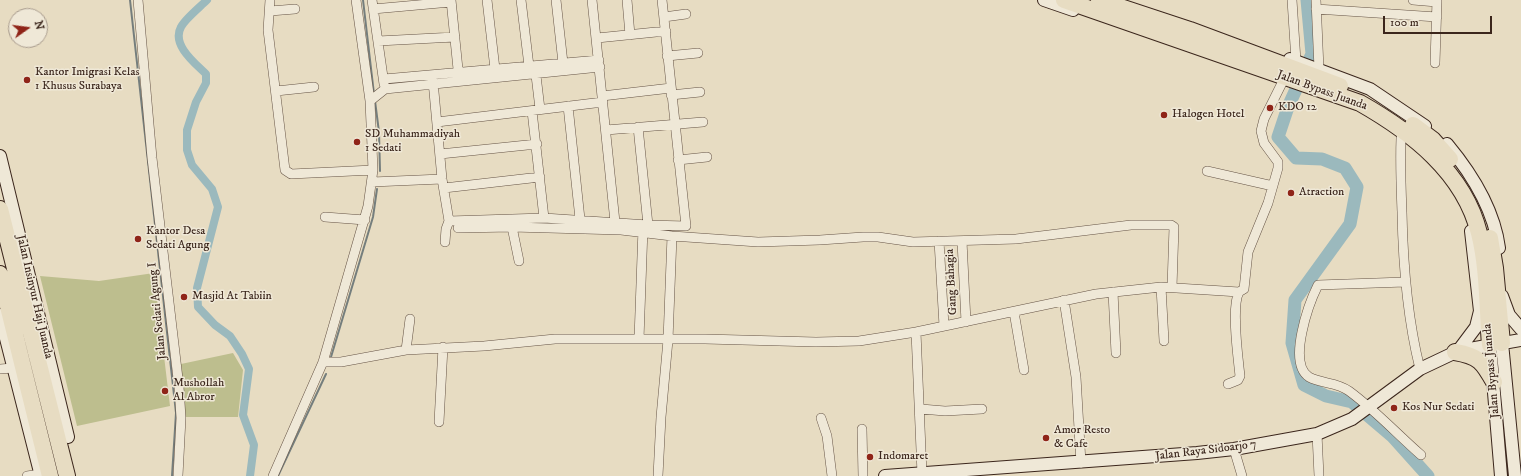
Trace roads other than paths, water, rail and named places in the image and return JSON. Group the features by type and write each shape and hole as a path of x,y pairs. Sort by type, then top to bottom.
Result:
{"highway":[{"name":"Jalan Bypass Juanda","path":"1098,0 1208,44 1300,77 1368,97 1412,124 1443,146 1464,175 1476,198 1496,252 1496,344"},
{"name":"Jalan Bypass Juanda","path":"1064,3 1208,44"},
{"name":"Jalan Bypass Juanda","path":"1300,77 1360,103 1382,116 1405,138 1432,155 1448,172 1462,193 1471,211 1480,241 1496,344"},
{"name":"Jalan Insinyur Haji Juanda","path":"0,209 44,475"},
{"name":"Jalan Insinyur Haji Juanda","path":"0,274 20,323 68,476"},
{"path":"1457,351 1477,357 1483,362 1494,382"}],"main road":[{"path":"1044,0 1064,3"},
{"path":"1117,0 1208,44"},
{"path":"1405,138 1431,162 1450,186 1462,206 1471,232 1480,311 1476,327 1457,351"},
{"name":"Jalan Insinyur Haji Juanda","path":"0,156 68,438"},
{"path":"1496,252 1504,305 1512,321 1521,329"},
{"path":"0,315 13,368 44,475"},
{"name":"Jalan Raya Sidoarjo 7","path":"885,476 1081,463 1234,449 1317,434 1344,424 1356,417 1420,370 1457,351 1521,340"},
{"name":"Jalan Bypass Juanda","path":"1496,344 1494,382 1501,476"},
{"name":"Jalan Bypass Juanda","path":"1496,344 1517,464 1515,476"}],"street":[{"name":"Jalan Sedati Agung I","path":"138,0 152,158 179,387 181,418 178,476"},
{"path":"270,0 268,30 285,168 287,172 291,174 373,170"},
{"path":"273,476 324,362 365,220 372,182 372,100 356,0"},
{"path":"487,0 495,69"},
{"path":"521,0 533,68 537,144 544,218"},
{"path":"556,0 563,63"},
{"path":"592,0 615,222"},
{"path":"627,0 630,35"},
{"path":"458,228 512,227 620,230 686,226 674,125 662,0"},
{"path":"1292,0 1300,77"},
{"path":"1413,0 1437,1 1435,63"},
{"path":"383,91 384,79 372,4 451,1 459,78"},
{"path":"324,362 341,362 406,350 484,346 555,339 705,339 854,342 916,332 1064,300 1113,292 1172,287 1239,292 1244,290 1248,252 1268,203 1278,162 1264,143 1261,131 1264,119 1300,77 1316,5 1437,17"},
{"path":"270,11 296,9"},
{"path":"664,17 686,14"},
{"path":"597,38 666,31"},
{"path":"378,41 455,37"},
{"path":"667,56 698,53"},
{"path":"384,79 432,75 459,78 563,63 599,64"},
{"path":"372,100 383,91 434,85 495,69 599,64"},
{"path":"432,75 438,122 443,184 449,221 446,228 445,242"},
{"path":"276,91 314,86"},
{"path":"438,122 568,106 602,99 671,92 700,92"},
{"path":"568,106 580,219"},
{"path":"606,130 703,122"},
{"path":"638,127 644,228 639,339"},
{"path":"1405,138 1405,282 1413,341 1420,370"},
{"path":"440,154 537,144"},
{"path":"678,160 707,157"},
{"path":"1207,171 1273,186"},
{"path":"372,182 443,184 540,177"},
{"path":"325,217 365,220"},
{"path":"449,221 544,218 580,219 615,222 672,236 758,242 863,237 878,237 913,242 1016,239 1131,226 1171,225 1174,227 1172,287"},
{"path":"512,227 519,261"},
{"path":"658,476 661,417 668,340 672,236"},
{"path":"939,241 944,326"},
{"name":"Gang Bahagia","path":"962,241 966,322"},
{"path":"1405,282 1318,285 1308,304 1298,354 1302,368 1309,376 1319,381 1338,385 1348,390 1421,455"},
{"path":"1161,287 1164,342"},
{"path":"1113,292 1116,353"},
{"path":"1228,384 1238,380 1240,376 1236,341 1236,299 1239,292"},
{"path":"1064,300 1076,377 1081,463"},
{"path":"1014,312 1024,370"},
{"path":"406,350 410,319"},
{"path":"916,332 921,409 922,474"},
{"path":"439,422 443,347"},
{"path":"0,369 13,368"},
{"path":"921,409 945,411 982,409"},
{"path":"821,418 827,436 832,476"},
{"path":"862,429 862,476"},
{"path":"1317,434 1319,476"},
{"path":"1234,449 1242,476"},
{"path":"27,476 44,475"}],"waterway":[{"path":"130,0 176,413 172,476"},
{"path":"207,0 186,20 181,27 179,34 179,41 186,54 206,74 206,83 196,102 187,130 187,150 192,165 212,189 218,207 197,288 198,307 215,325 230,336 242,354 249,369 243,415 254,445 250,476"},
{"path":"363,0 374,94"},
{"path":"1307,0 1312,54 1288,107 1278,137 1296,158 1322,159 1345,168 1357,187 1350,224 1295,300 1292,343 1304,385 1326,396 1352,402 1392,436 1428,476"},
{"path":"375,101 379,132 380,171"},
{"path":"331,357 373,217 377,189"},
{"path":"278,476 326,374"}],"place":[{"name":"Kantor Imigrasi Kelas 1 Khusus Surabaya","path":"27,80"},
{"name":"KDO 12","path":"1270,108"},
{"name":"Halogen Hotel","path":"1164,115"},
{"name":"SD Muhammadiyah 1 Sedati","path":"357,142"},
{"name":"Atraction","path":"1291,193"},
{"name":"Kantor Desa Sedati Agung","path":"138,239"},
{"name":"Masjid At Tabiin","path":"184,297"},
{"name":"Mushollah Al Abror","path":"165,391"},
{"name":"Kos Nur Sedati","path":"1394,408"},
{"name":"Amor Resto & Cafe","path":"1046,438"},
{"name":"Indomaret","path":"870,457"}]}
